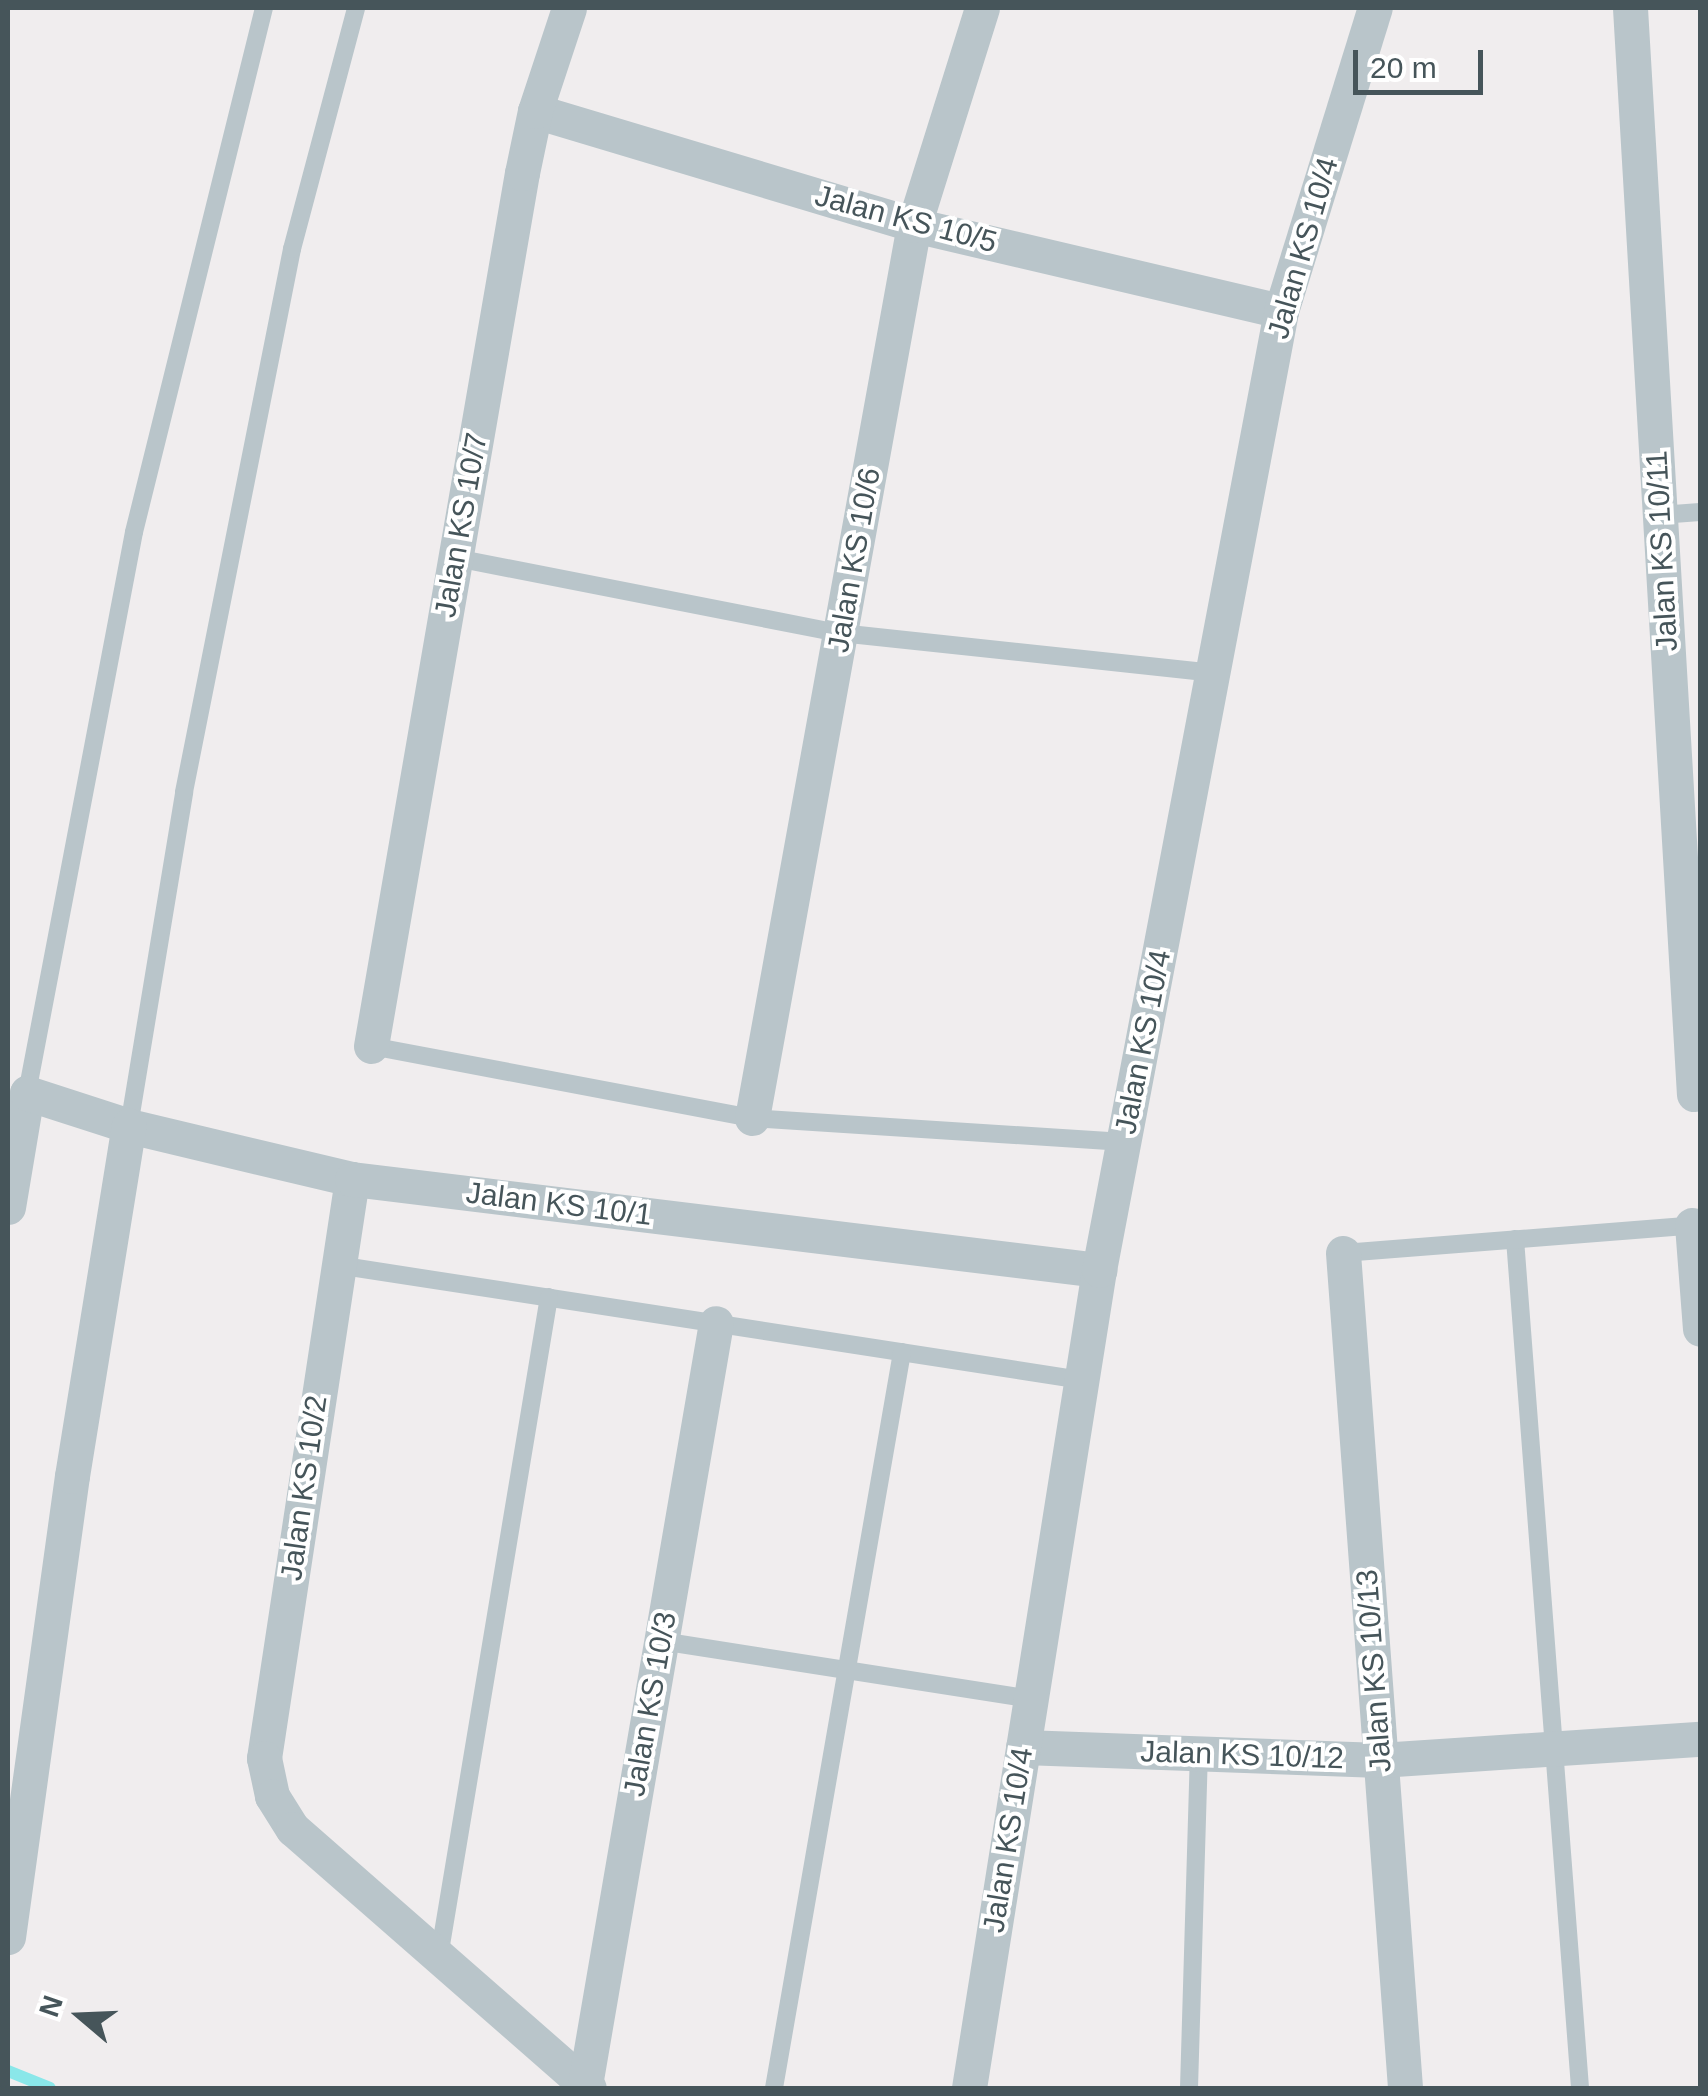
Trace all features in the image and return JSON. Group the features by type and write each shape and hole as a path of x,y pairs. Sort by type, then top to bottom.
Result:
{"street":[{"name":"Jalan KS 10/7","path":"371,1046 534,111 569,8"},
{"name":"Jalan KS 10/6","path":"752,1118 914,224 982,8"},
{"name":"Jalan KS 10/4","path":"969,2088 1099,1270 1281,311 1375,8"},
{"name":"Jalan KS 10/11","path":"1630,8 1697,1094"},
{"name":"Jalan KS 10/5","path":"534,111 914,224 1281,311"},
{"name":"Jalan KS 10/1","path":"27,1093 128,1126 352,1179 1099,1270"},
{"path":"8,1207 27,1093"},
{"path":"8,1938 72,1476 128,1126"},
{"name":"Jalan KS 10/2","path":"352,1179 264,1758 272,1796 293,1829 439,1957"},
{"path":"1696,1225 1700,1330"},
{"name":"Jalan KS 10/13","path":"1343,1253 1405,2088"},
{"name":"Jalan KS 10/3","path":"587,2087 716,1324"},
{"name":"Jalan KS 10/12","path":"1023,1747 1380,1760 1700,1739"},
{"path":"439,1957 587,2087"}],"lane":[{"path":"27,1093 134,532 264,8"},
{"path":"128,1126 184,792 292,249 356,8"},
{"path":"1660,516 1700,512"},
{"path":"456,558 840,632 1212,673"},
{"path":"371,1046 752,1118 1124,1142"},
{"path":"1343,1253 1696,1225"},
{"path":"1515,1239 1580,2088"},
{"path":"337,1264 1082,1380"},
{"path":"439,1957 549,1297"},
{"path":"774,2088 902,1352"},
{"path":"661,1642 1031,1699"},
{"path":"1189,2088 1200,1753"}],"waterway":[{"path":"8,2071 50,2088"}]}
